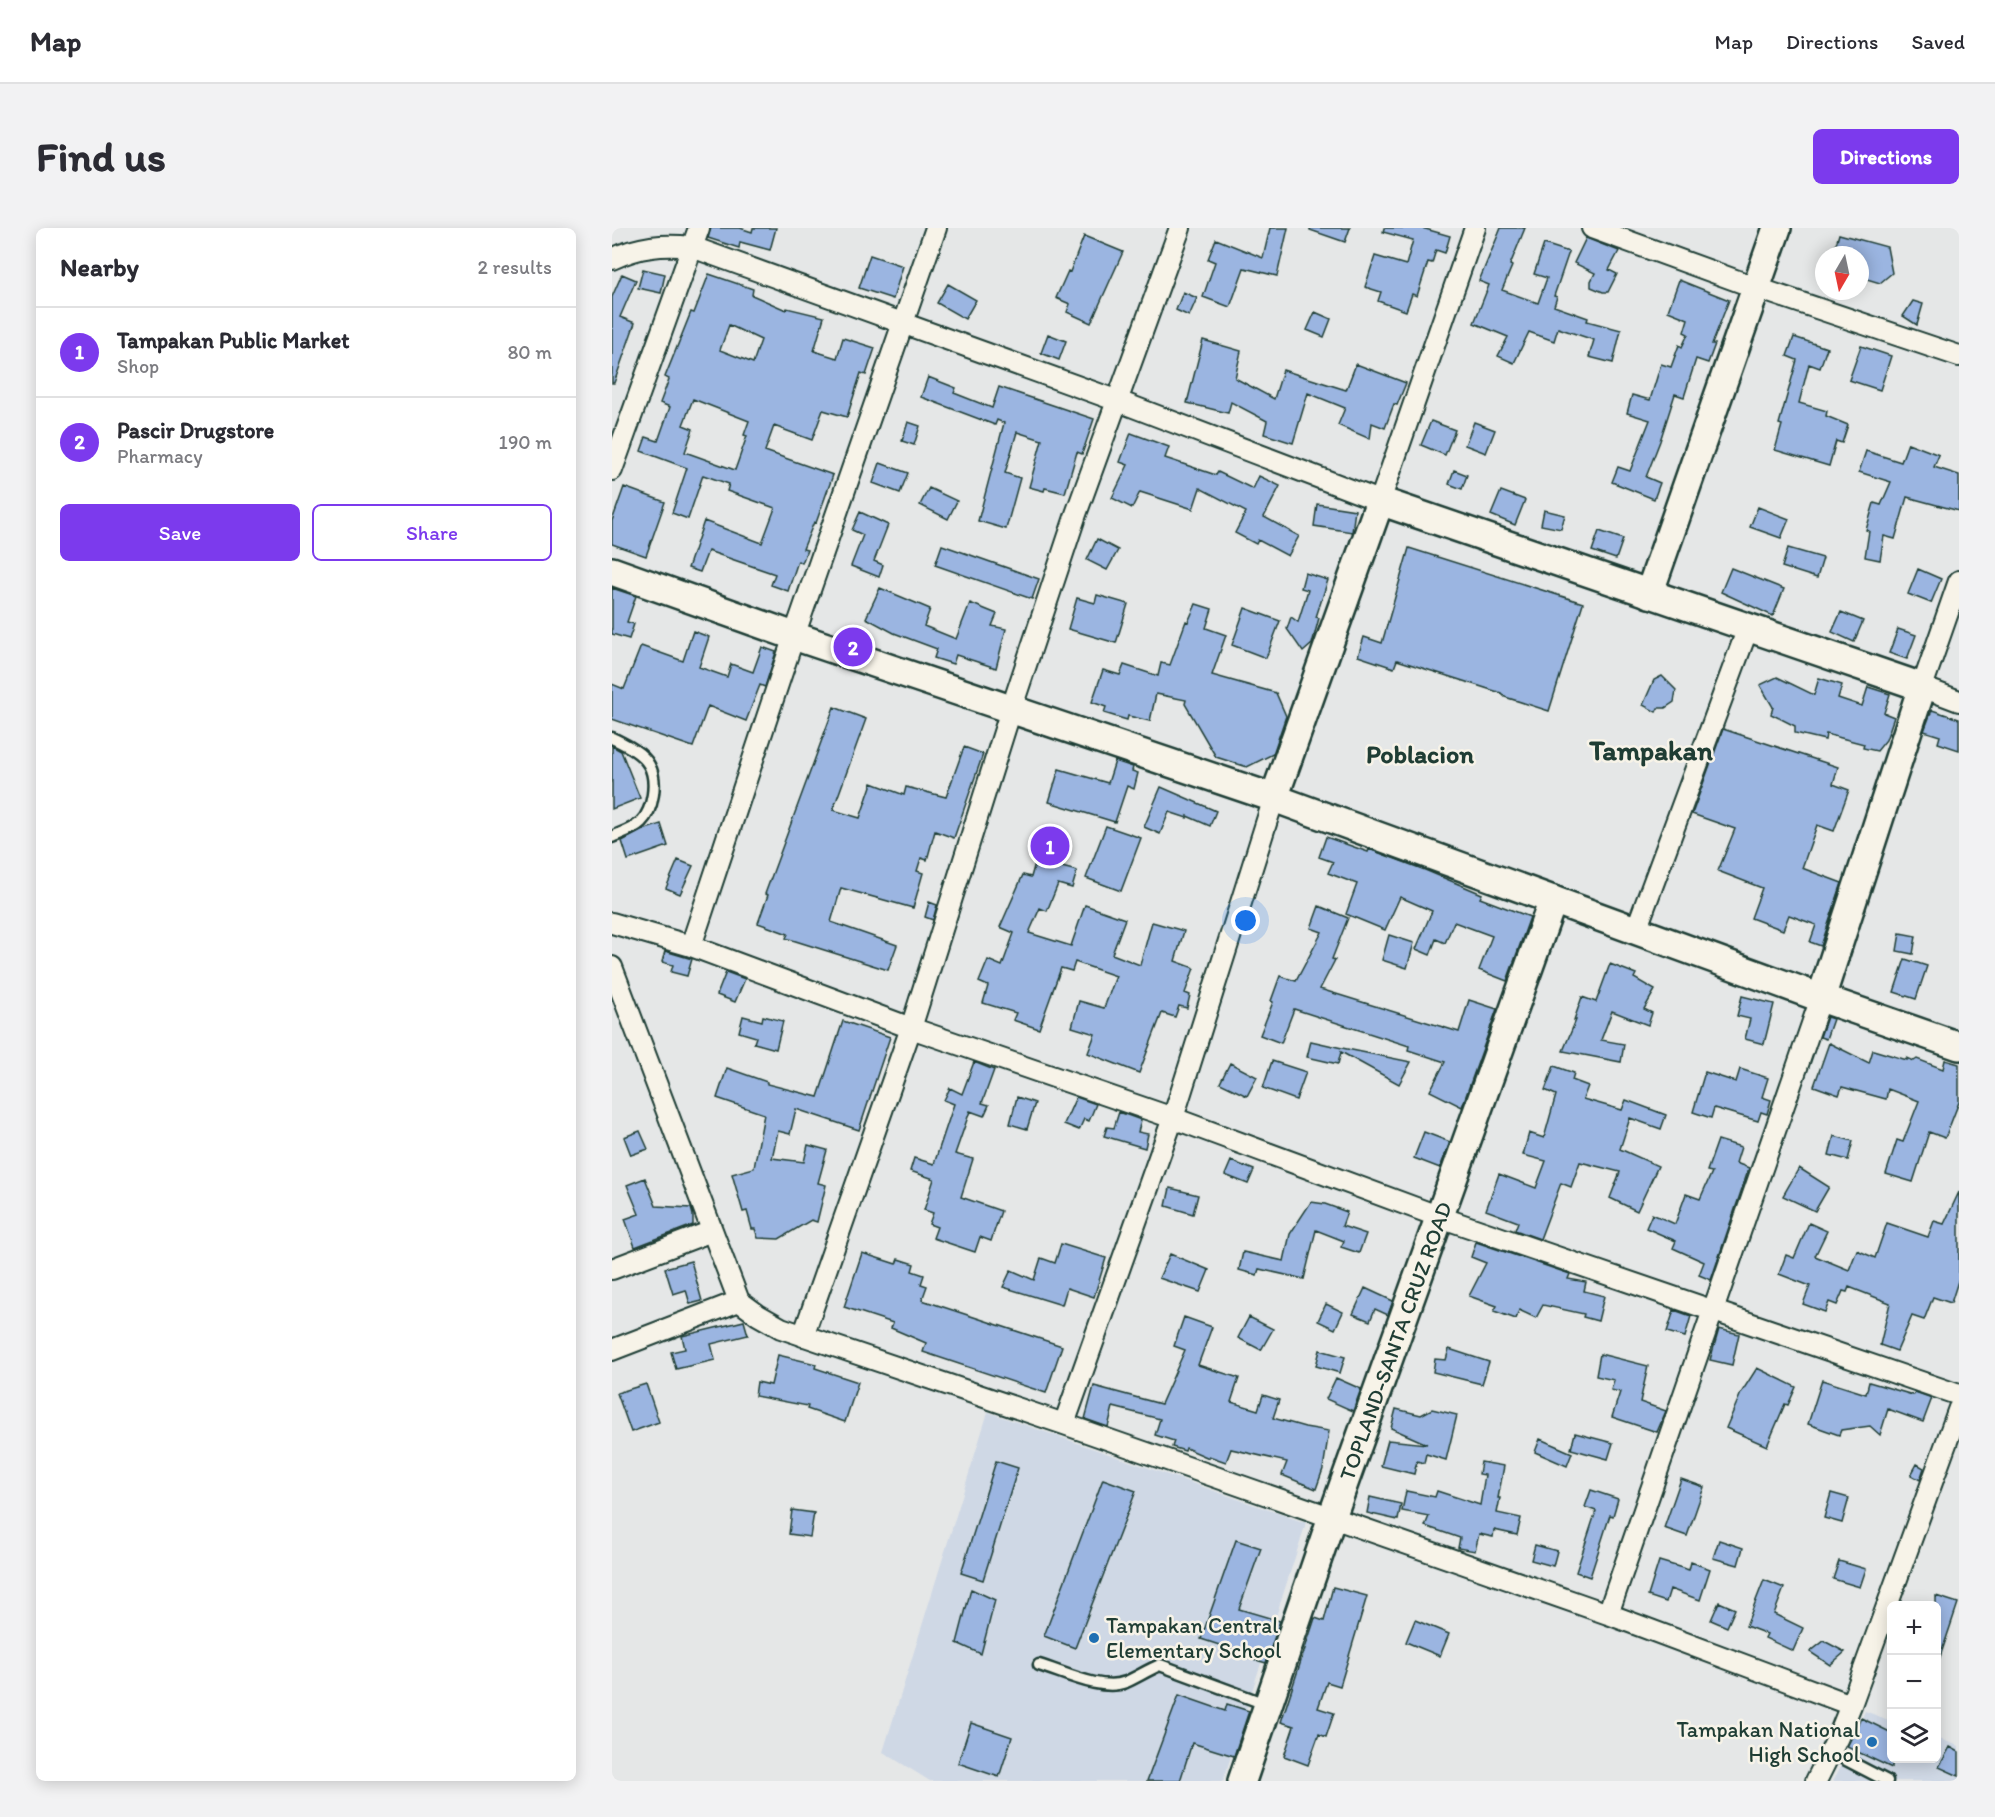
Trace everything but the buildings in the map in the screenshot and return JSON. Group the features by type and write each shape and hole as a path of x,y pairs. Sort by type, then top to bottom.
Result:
{"main road":[{"path":"1649,594 1777,228"},
{"path":"1274,798 1380,501 1922,687 1821,998"},
{"path":"612,571 794,636 1274,798 1821,998 1959,1046"},
{"name":"TOPLAND-SANTA CRUZ ROAD","path":"1242,1781 1332,1517 1553,900"}],"street":[{"path":"691,946 794,636 936,228"},
{"path":"803,1336 910,1028 1076,514 1180,228"},
{"path":"612,259 647,247 695,237 903,323 1118,401 1380,501 1475,228"},
{"path":"1592,228 1757,288 1959,356"},
{"path":"612,470 695,237"},
{"path":"1959,581 1922,687 1959,701"},
{"path":"1636,930 1748,628"},
{"path":"1064,1424 1173,1118 1274,798"},
{"path":"612,923 691,946 910,1028 1173,1118 1440,1217 1959,1395"},
{"path":"612,968 616,990 738,1301 758,1316 803,1336 1064,1424 1608,1614 1851,1705"},
{"path":"1608,1614 1821,998"},
{"path":"612,1269 712,1231"},
{"path":"612,1350 738,1301"},
{"path":"1816,1781 1851,1705 1959,1408"}],"lane":[{"path":"612,738 632,748 650,765 654,787 652,806 640,823 612,837"},
{"path":"1039,1665 1103,1685 1124,1683 1143,1671 1160,1665 1268,1705"},
{"path":"1831,1752 1887,1781"}],"shaded area":[{"name":"Tampakan Central Elementary School","path":"988,1412 1306,1523 1223,1781 930,1781 883,1752"},
{"name":"Tampakan National High School","path":"1865,1711 1887,1719 1887,1763 1941,1763 1941,1739 1959,1746 1959,1781 1833,1781"}],"place":[{"name":"Pascir Drugstore","path":"853,647"},
{"name":"Tampakan Public Market","path":"1050,846"},
{"name":"Tampakan Central Elementary School","path":"1094,1638"},
{"name":"Tampakan National High School","path":"1872,1742"}],"district":[{"name":"Tampakan","path":"1651,750"},
{"name":"Poblacion","path":"1420,754"}]}
